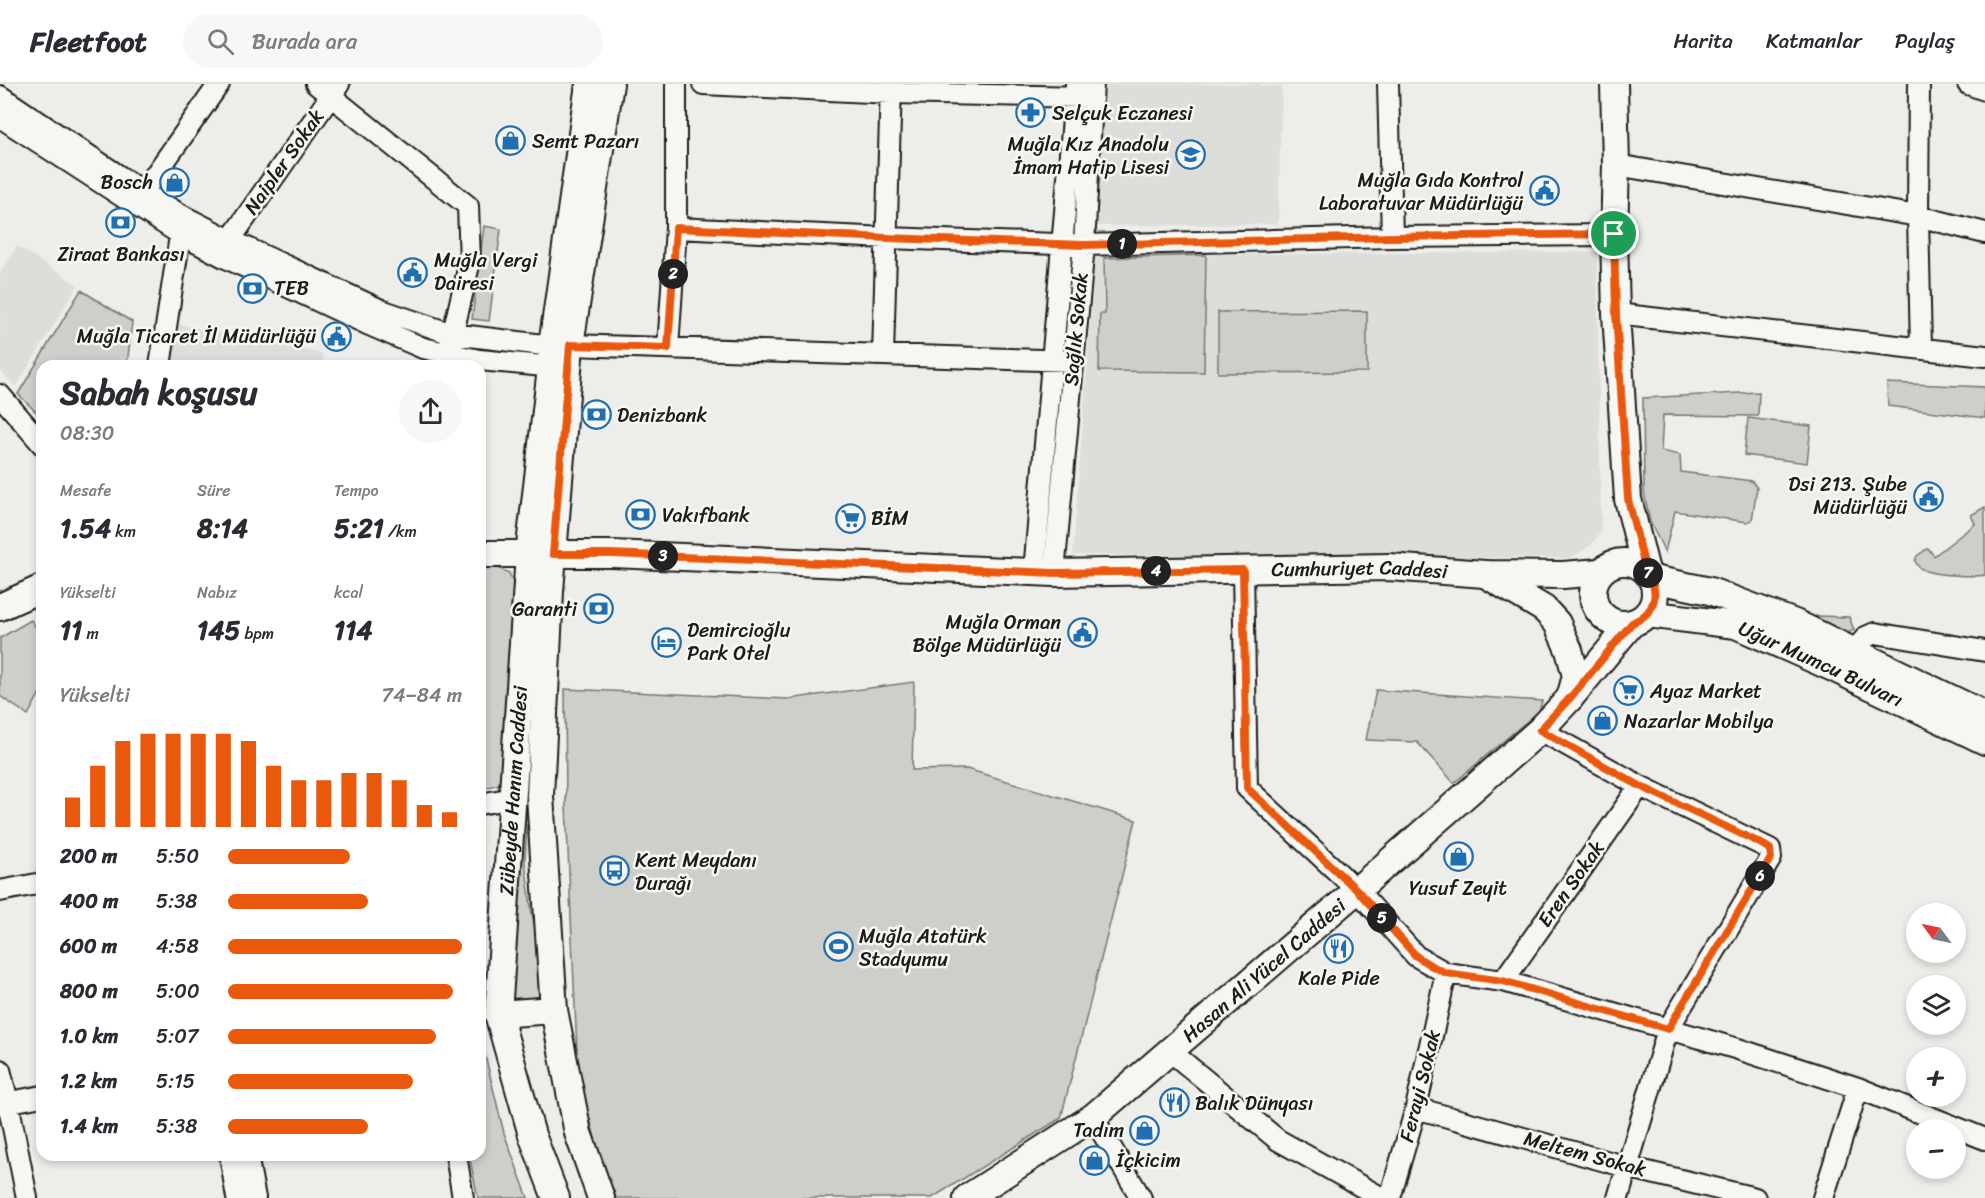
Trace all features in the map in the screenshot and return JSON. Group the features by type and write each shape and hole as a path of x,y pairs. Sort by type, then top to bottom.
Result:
{"main road":[{"path":"541,554 589,84"},
{"path":"560,357 610,84"},
{"path":"1614,84 1616,314 1628,499 1649,575 1655,597 1640,618 1622,624 1603,617 1593,600 1592,590 1595,580 1609,567 1628,561 1638,564 1649,575"},
{"path":"1609,567 1628,499"},
{"name":"Cumhuriyet Caddesi","path":"486,554 612,554 1044,573 1389,567 1563,575 1609,567"},
{"name":"Zübeyde Hanım Caddesi","path":"541,554 540,796 554,1010 578,1133 601,1198"},
{"name":"Zübeyde Hanım Caddesi","path":"541,554 489,1015 556,1198"},
{"path":"1485,573 1544,609 1557,623 1569,650 1576,676 1570,698"},
{"name":"Uğur Mumcu Bulvarı","path":"1649,575 1710,591 1795,623 1985,715"},
{"path":"0,608 36,591"},
{"name":"Uğur Mumcu Bulvarı","path":"1640,618 1736,625 1831,667 1985,741"},
{"name":"Hasan Ali Yücel Caddesi","path":"967,1198 1093,1117 1357,890 1540,730 1640,618"},
{"path":"513,798 540,796"},
{"path":"489,1015 554,1010"}],"street":[{"path":"143,192 219,84"},
{"path":"668,348 676,228 676,84"},
{"path":"703,84 1084,91"},
{"path":"1388,84 1392,237"},
{"path":"1919,84 1918,216 1921,348"},
{"path":"1968,84 1985,90"},
{"path":"328,88 468,206 470,261 448,351"},
{"name":"Naipler Sokak","path":"230,240 328,88"},
{"path":"883,355 891,88"},
{"name":"Sağlık Sokak","path":"1044,573 1052,360 1084,91"},
{"name":"Sağlık Sokak","path":"1044,573 1074,361 1084,245 1084,91"},
{"path":"0,96 143,192 181,225 226,258 423,348 560,357 668,348 1074,361"},
{"path":"0,117 181,225 230,240 381,310 448,351"},
{"path":"1616,165 1918,216 1985,233"},
{"path":"161,360 181,225"},
{"path":"676,228 1084,245 1614,234"},
{"path":"1616,314 1985,356"},
{"path":"0,395 36,437"},
{"path":"1243,570 1247,788 1357,890 1416,956 1446,973 1503,981 1738,1049 1858,1088 1985,1139"},
{"path":"1853,651 1866,637 1875,633 1985,651"},
{"path":"1540,730 1640,786 1770,849 1771,858 1668,1029 1618,1198"},
{"name":"Eren Sokak","path":"1503,981 1640,786"},
{"path":"486,803 513,798"},
{"path":"0,891 36,885"},
{"name":"Ferayi Sokak","path":"1390,1198 1416,1108 1446,973"},
{"path":"1170,1051 1278,1140 1382,1198"},
{"path":"0,1070 4,1103 27,1198"},
{"path":"1823,1198 1858,1088"},
{"path":"4,1103 36,1097"},
{"name":"Meltem Sokak","path":"1416,1108 1627,1167 1755,1198"},
{"path":"1093,1117 1142,1198"},
{"path":"231,1161 237,1198"},
{"path":"248,1161 255,1198"},
{"path":"457,1161 463,1198"}],"shaded area":[{"name":"Muğla Kız Anadolu İmam Hatip Lisesi","path":"1106,84 1282,86 1278,224 1095,226"},
{"path":"484,226 501,229 489,321 472,319"},
{"path":"17,246 78,285 16,387 0,370 0,273"},
{"path":"1597,252 1601,532 1591,545 1571,558 1073,555 1095,255"},
{"path":"1206,255 1204,372 1099,371 1100,314 1105,314 1104,258"},
{"path":"81,290 132,322 128,360 39,360"},
{"path":"1367,311 1367,372 1218,373 1218,312"},
{"path":"178,324 323,354 322,360 172,360"},
{"path":"36,364 36,412 18,394"},
{"path":"1887,383 1985,387 1985,418 1888,406"},
{"path":"1759,392 1758,416 1663,415 1661,451 1680,455 1681,472 1752,481 1757,488 1752,520 1747,522 1675,511 1665,552 1650,522 1644,492 1643,398"},
{"path":"1748,418 1811,426 1807,463 1744,455"},
{"path":"1985,507 1985,575 1938,574 1918,566 1915,561 1917,556 1928,548 1934,556 1975,524 1971,515"},
{"path":"496,567 509,573 516,590 504,783 486,788 486,568"},
{"path":"1816,616 1849,617 1854,630 1844,635 1812,621"},
{"path":"31,620 36,627 36,700 28,715 0,696 0,638"},
{"name":"Muğla Atatürk Stadyumu","path":"914,682 912,770 967,769 1136,820 1061,1118 932,1198 616,1198 604,1172 578,1074 566,805 565,689 788,699"},
{"path":"1376,690 1542,701 1539,711 1454,783 1417,742 1366,740"},
{"path":"522,824 527,825 525,861 532,914 546,982 542,998 520,1003 508,997"},
{"path":"486,1059 504,1133 528,1198 478,1198 470,1161 486,1161"}],"place":[{"name":"Selçuk Eczanesi","path":"1031,113"},
{"name":"Semt Pazarı","path":"511,141"},
{"name":"Muğla Kız Anadolu İmam Hatip Lisesi","path":"1190,155"},
{"name":"Bosch","path":"174,182"},
{"name":"Muğla Gıda Kontrol Laboratuvar Müdürlüğü","path":"1544,191"},
{"name":"Ziraat Bankası","path":"121,223"},
{"name":"Muğla Vergi Dairesi","path":"413,272"},
{"name":"TEB","path":"253,288"},
{"name":"Muğla Ticaret İl Müdürlüğü","path":"337,336"},
{"name":"Denizbank","path":"596,415"},
{"name":"Dsi 213. Şube Müdürlüğü","path":"1928,496"},
{"name":"Vakıfbank","path":"641,515"},
{"name":"BİM","path":"850,518"},
{"name":"Garanti","path":"598,609"},
{"name":"Muğla Orman Bölge Müdürlüğü","path":"1082,633"},
{"name":"Demircioğlu Park Otel","path":"666,642"},
{"name":"Ayaz Market","path":"1629,691"},
{"name":"Nazarlar Mobilya","path":"1603,721"},
{"name":"Yusuf Zeyit","path":"1458,857"},
{"name":"Kent Meydanı Durağı","path":"614,871"},
{"name":"Muğla Atatürk Stadyumu","path":"838,947"},
{"name":"Kale Pide","path":"1339,948"},
{"name":"Balık Dünyası","path":"1174,1103"},
{"name":"Tadım","path":"1145,1130"},
{"name":"İçkicim","path":"1095,1160"}],"route":[{"path":"676,228 1084,245 1614,234 1616,314 1628,499 1646,571 1653,579 1655,597 1647,614 1632,623 1570,698 1540,730 1640,786 1758,842 1770,849 1771,858 1668,1029 1503,981 1446,973 1430,965 1416,956 1357,890 1247,788 1243,570 1054,573 612,554 553,554 570,345 668,348 676,228"}]}
